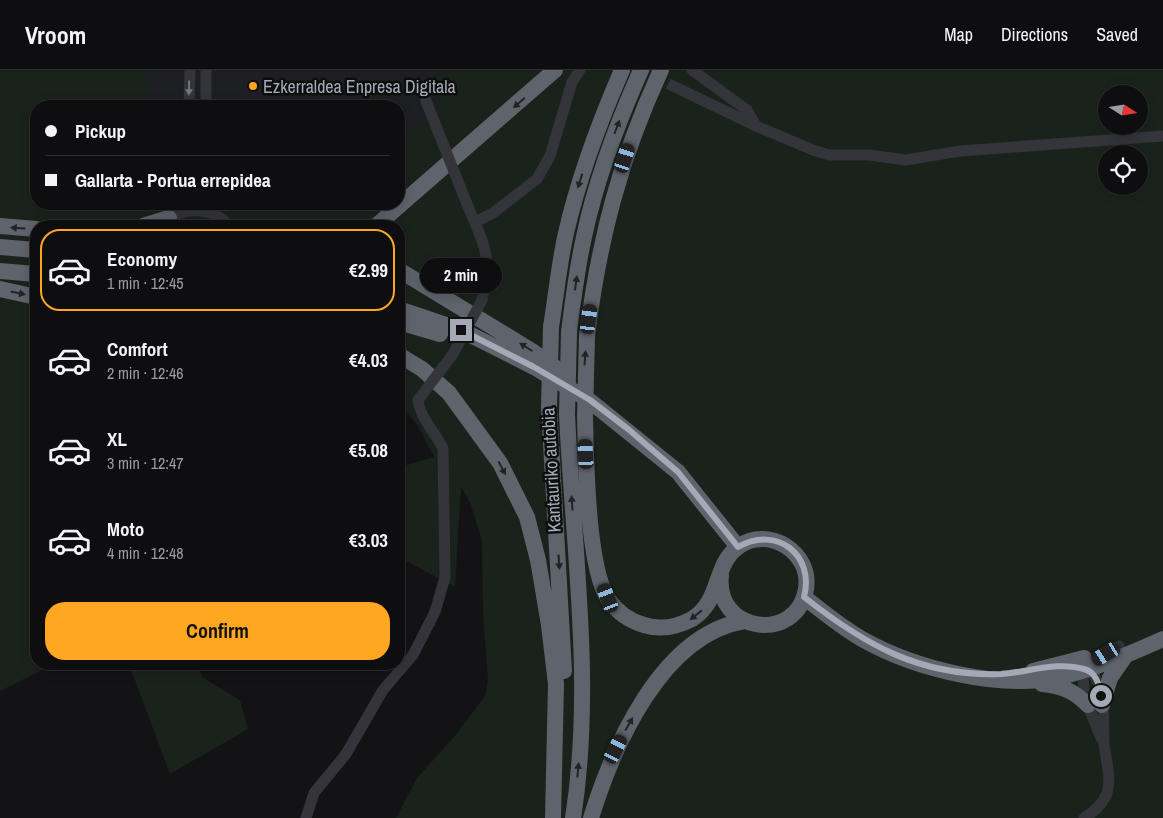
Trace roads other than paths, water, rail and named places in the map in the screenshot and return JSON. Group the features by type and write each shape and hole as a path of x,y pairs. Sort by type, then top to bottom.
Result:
{"highway":[{"path":"405,201 554,70"},
{"name":"Kantauriko autobia","path":"553,818 564,733 564,680 549,408 551,327 561,259 577,190 591,146 622,70"},
{"name":"Kantauriko autobia","path":"572,818 579,767 582,673 567,414 569,332 584,236 594,196 606,156 641,70"},
{"path":"661,70 631,139 612,196 597,262 587,336 589,497 597,570 608,598 618,611 635,622 661,628 684,623 707,606 717,589 721,575 727,559 738,547 762,539 786,546 798,557 805,572 804,597 796,611 783,621 759,626 744,621 731,611 724,600 720,588 721,575"},
{"path":"383,220 394,210"},
{"path":"160,220 174,215"},
{"path":"0,226 30,228"},
{"path":"0,247 30,250"},
{"path":"0,271 30,274"},
{"path":"405,274 532,351 559,371 587,408"},
{"path":"0,289 30,295"},
{"path":"405,311 461,330 534,367 587,408 678,472 738,547"},
{"path":"405,324 430,330 475,347 587,408"},
{"path":"405,359 422,369 449,393 500,463 527,517 538,560 549,625 556,684 553,818"},
{"path":"405,369 444,396 475,427"},
{"path":"804,597 837,623 888,652 929,666 984,678 1018,680 1063,687 1095,705 1119,661 1122,651"},
{"path":"591,818 616,749 651,690 675,661 695,643 713,631 744,621"},
{"path":"1018,680 1060,677 1086,669 1163,628"},
{"path":"961,673 1018,673 1122,651 1163,639"}],"street":[{"path":"189,100 190,70"},
{"path":"206,70 206,100"},
{"path":"475,222 493,213 537,179 550,156 572,82 580,70"},
{"path":"692,70 747,110 756,126"},
{"path":"674,86 756,126 829,155 869,155 906,160 960,151 1163,136"},
{"path":"405,664 413,654 435,612 445,577 443,448 436,434 419,411 418,400 453,354 482,300 487,275 487,253 426,101"},
{"path":"174,215 198,210"},
{"path":"211,210 222,220"},
{"path":"1060,665 1086,669 1083,683 1095,705 1104,744 1109,777 1106,794 1098,807 1084,818"},
{"path":"306,818 314,793 346,754 383,690 400,670"}],"tunnel":[{"path":"638,70 673,86"}],"place":[{"name":"Ezkerraldea Enpresa Digitala","path":"253,86"}]}
